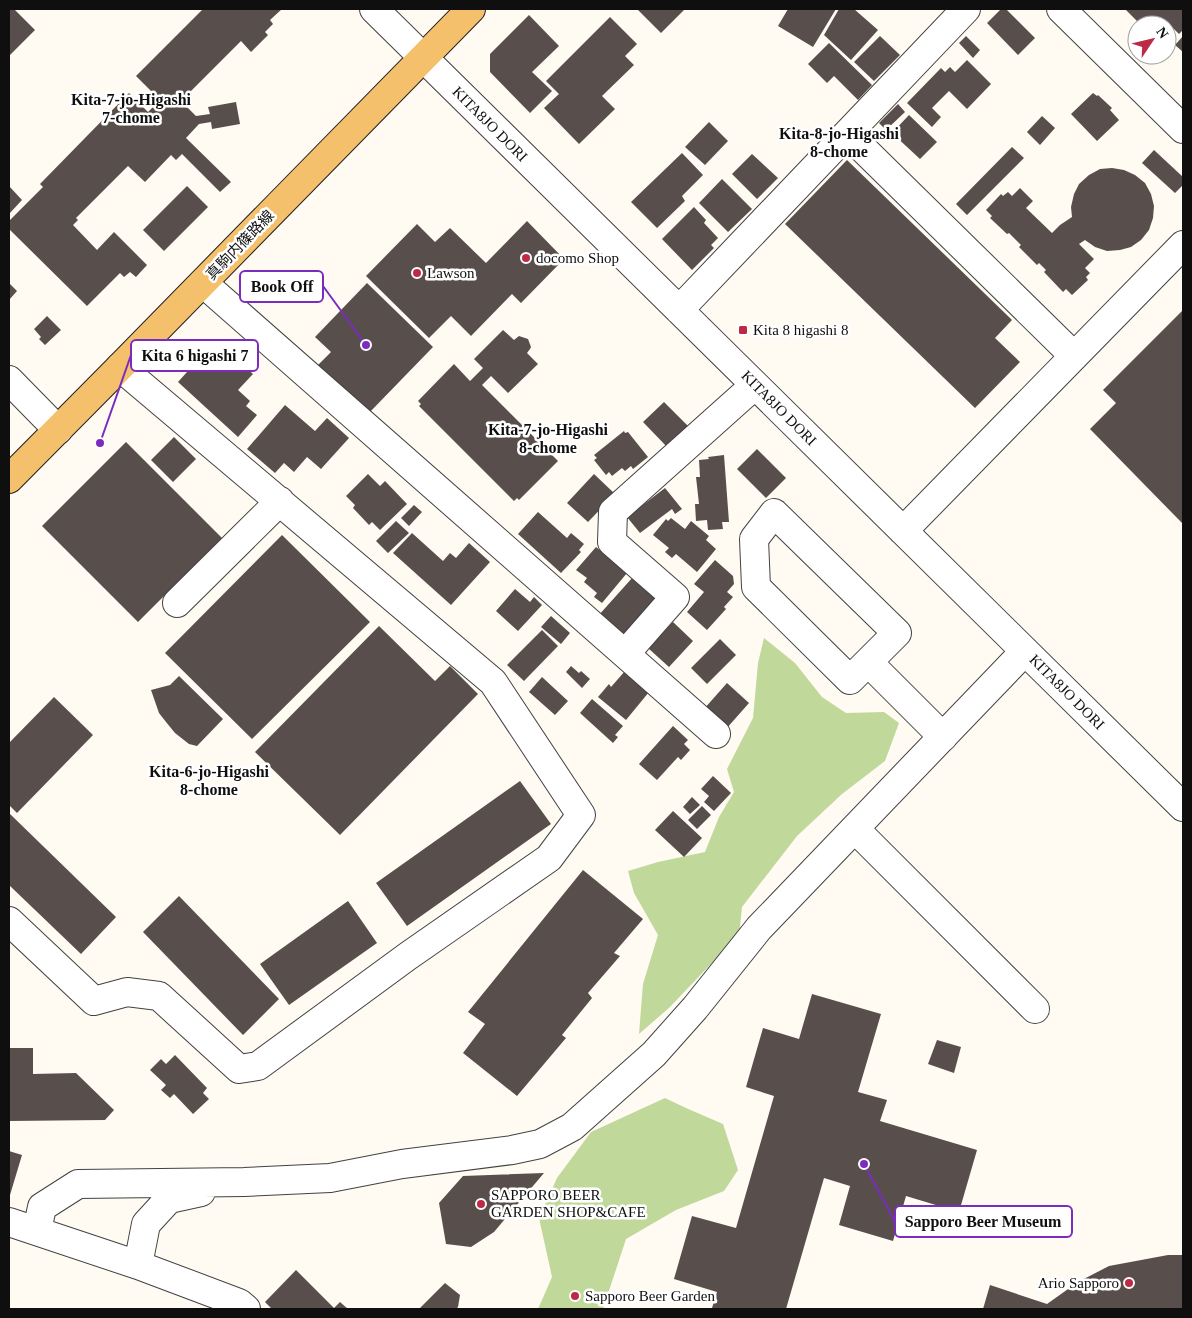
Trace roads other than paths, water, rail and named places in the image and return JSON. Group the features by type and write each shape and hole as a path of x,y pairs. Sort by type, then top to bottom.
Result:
{"main road":[{"name":"真駒内篠路線","path":"9,479 471,9"}],"street":[{"name":"KITA8JO DORI","path":"374,9 1183,807"},
{"path":"679,310 966,9"},
{"path":"1061,9 1183,129"},
{"path":"848,134 1074,356"},
{"path":"903,531 1183,245"},
{"path":"203,283 716,734"},
{"path":"9,921 94,1001 127,992 160,996 239,1069 258,1066 408,956 549,858 582,815 493,682 120,367"},
{"path":"9,380 58,430"},
{"path":"625,654 674,597 612,542 613,512 755,385"},
{"path":"177,603 280,502"},
{"path":"774,513 897,633 874,656 850,680 756,586 754,539 774,513"},
{"path":"36,1231 42,1207 78,1184 244,1182 330,1178 402,1164 512,1150 540,1144 572,1127 654,1054 695,1008 760,928 1025,651"},
{"path":"874,656 949,731"},
{"path":"854,830 1034,1009"},
{"path":"138,1265 146,1224 169,1199 244,1182"},
{"path":"9,1222 138,1265 239,1303 246,1309"}],"place":[{"name":"docomo Shop","path":"526,258"},
{"name":"Lawson","path":"417,273"},
{"name":"Kita 8 higashi 8","path":"743,330"},
{"name":"Book Off","path":"366,345"},
{"name":"Kita 6 higashi 7","path":"100,443"},
{"name":"Sapporo Beer Museum","path":"864,1164"},
{"name":"SAPPORO BEER GARDEN SHOP&CAFE","path":"481,1204"},
{"name":"Ario Sapporo","path":"1129,1283"},
{"name":"Sapporo Beer Garden","path":"575,1296"}],"district":[{"name":"Kita-7-jo-Higashi 7-chome","path":"131,108"},
{"name":"Kita-8-jo-Higashi 8-chome","path":"839,142"},
{"name":"Kita-7-jo-Higashi 8-chome","path":"548,438"},
{"name":"Kita-6-jo-Higashi 8-chome","path":"209,780"}]}
